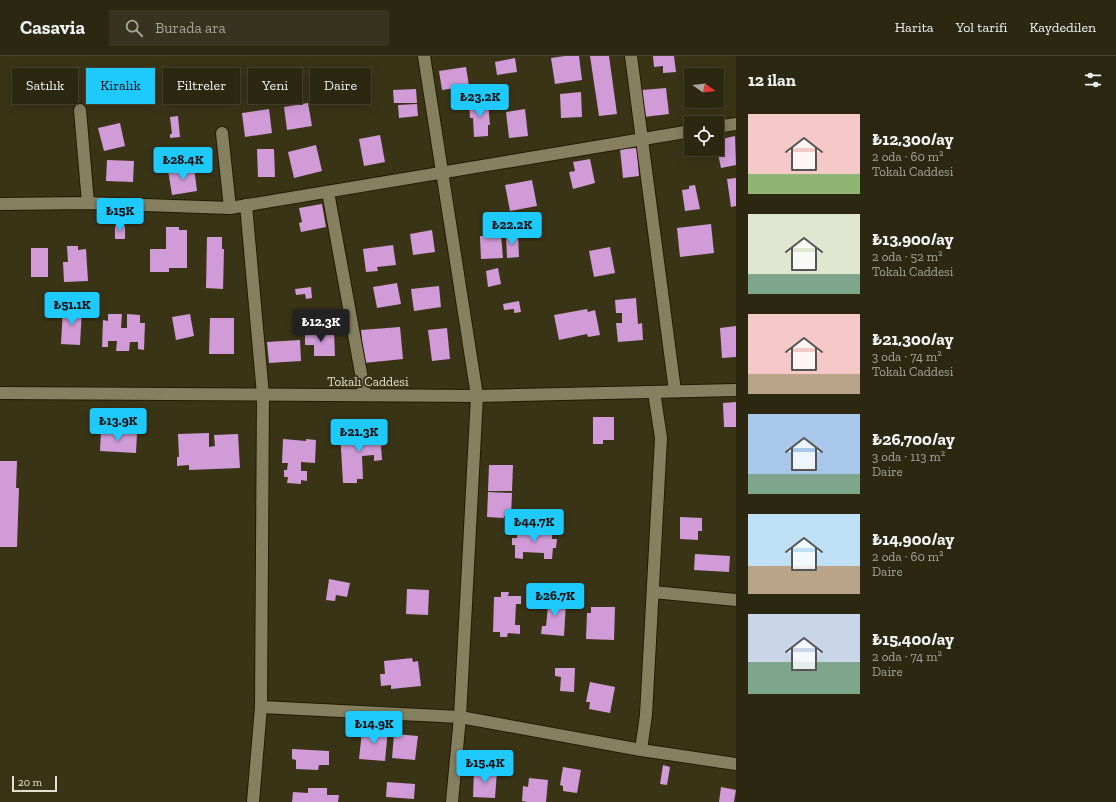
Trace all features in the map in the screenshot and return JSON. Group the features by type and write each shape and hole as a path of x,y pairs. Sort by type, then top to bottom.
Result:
{"street":[{"path":"424,56 477,396 460,717 452,802"},
{"path":"631,56 675,391"},
{"path":"80,110 88,203"},
{"path":"724,126 736,124"},
{"path":"0,204 88,203 230,208 684,132"},
{"path":"222,133 230,208"},
{"path":"328,192 365,395"},
{"path":"246,206 263,394 261,707 253,802"},
{"name":"Tokalı Caddesi","path":"0,393 477,396 736,390"},
{"path":"641,750 646,715 661,438 654,392"},
{"path":"653,592 736,600"},
{"path":"261,707 460,717 641,750 736,764"}],"building":[{"path":"579,56 582,80 555,84 551,58"},
{"path":"590,56 609,56 617,114 599,116"},
{"path":"653,56 674,56 676,72 663,73 663,66 654,67"},
{"path":"515,58 517,72 497,75 495,62"},
{"path":"466,67 469,86 442,90 439,71"},
{"path":"666,88 669,114 644,117 642,90"},
{"path":"416,89 417,103 394,103 393,90"},
{"path":"581,92 582,117 561,118 560,94"},
{"path":"488,102 490,125 488,125 488,136 474,137 473,118 470,118 469,103"},
{"path":"308,103 312,126 287,130 284,107"},
{"path":"417,104 418,116 399,118 398,105"},
{"path":"269,109 272,133 245,137 242,113"},
{"path":"525,109 528,136 509,138 506,112"},
{"path":"178,116 180,137 170,138 170,134 172,134 170,117"},
{"path":"120,123 125,146 104,151 98,128"},
{"path":"380,135 385,162 364,166 359,139"},
{"path":"735,136 736,165 721,168 718,156 724,156 724,138"},
{"path":"316,145 322,171 294,178 288,152"},
{"path":"637,148 639,176 623,178 620,149"},
{"path":"257,149 274,149 275,177 258,177"},
{"path":"590,159 595,183 573,189 569,172 575,171 573,162"},
{"path":"107,160 134,161 133,182 106,181"},
{"path":"194,167 197,191 172,195 168,170"},
{"path":"736,178 736,206 731,207 727,179"},
{"path":"532,180 537,206 510,211 505,185"},
{"path":"695,185 700,209 685,211 682,190 689,189 689,186"},
{"path":"322,204 326,227 301,232 299,223 302,222 299,208"},
{"path":"711,224 714,253 680,257 677,228"},
{"path":"115,226 125,226 125,239 115,239"},
{"path":"166,227 179,227 179,230 187,230 187,268 169,268 169,272 150,272 150,249 166,249"},
{"path":"432,230 435,252 413,255 410,234"},
{"path":"501,235 503,258 481,259 480,236"},
{"path":"506,235 518,235 519,257 507,258"},
{"path":"207,237 222,237 222,249 224,249 223,289 206,288"},
{"path":"393,245 396,265 377,267 378,271 366,272 363,249"},
{"path":"67,246 78,246 78,250 86,249 88,281 64,282 63,262 68,262"},
{"path":"610,247 615,273 594,277 589,251"},
{"path":"31,248 48,248 48,277 31,277"},
{"path":"498,268 501,284 488,287 486,271"},
{"path":"397,283 401,304 377,308 373,287"},
{"path":"439,286 441,307 414,311 411,289"},
{"path":"311,287 312,298 306,299 305,294 296,295 295,289"},
{"path":"636,298 638,324 642,323 643,340 618,342 616,323 622,323 622,313 616,313 615,300"},
{"path":"519,301 521,312 514,313 514,309 504,310 503,304"},
{"path":"63,308 82,309 80,345 61,344"},
{"path":"587,309 588,312 595,310 600,335 588,337 587,334 559,340 554,315"},
{"path":"108,314 122,314 121,328 127,328 127,314 140,315 140,323 145,323 144,350 138,349 138,342 130,342 129,351 116,351 117,341 108,341 108,347 102,347 103,320 108,321"},
{"path":"190,314 194,336 176,340 172,317"},
{"path":"210,318 234,318 234,354 209,354"},
{"path":"736,326 736,357 722,358 720,328"},
{"path":"400,327 403,359 364,363 361,330"},
{"path":"447,328 450,359 432,361 428,330"},
{"path":"334,331 335,356 314,356 314,345 305,345 305,332"},
{"path":"300,340 301,361 269,363 267,342"},
{"path":"736,402 736,427 724,427 723,403"},
{"path":"593,417 614,417 614,440 603,440 603,444 593,444"},
{"path":"101,431 137,433 136,453 100,451"},
{"path":"355,431 355,436 384,432 385,445 381,446 382,460 374,461 374,455 362,456 363,479 357,479 357,483 343,483 340,432"},
{"path":"209,433 209,447 215,446 214,435 238,434 240,468 189,470 189,465 177,466 177,457 179,457 178,434"},
{"path":"283,439 306,441 306,439 316,440 315,463 301,462 301,471 307,471 307,481 301,480 301,484 287,483 288,477 284,477 284,470 287,470 288,463 282,463"},
{"path":"0,461 17,461 16,488 19,488 17,547 0,547"},
{"path":"489,465 513,465 512,491 488,491"},
{"path":"488,492 512,493 511,516 504,516 504,518 487,517"},
{"path":"680,517 702,518 702,531 698,531 698,540 680,539"},
{"path":"517,530 552,532 552,539 557,539 556,548 553,548 552,559 544,559 544,553 523,552 523,559 515,558 515,545 512,545 512,538 517,538"},
{"path":"695,554 730,556 729,572 694,570"},
{"path":"329,579 350,583 347,597 336,595 335,601 326,600"},
{"path":"407,589 429,590 428,615 406,614"},
{"path":"501,592 509,592 508,596 521,596 521,604 516,604 515,625 520,625 520,634 508,633 507,637 500,637 500,632 493,632 494,597 501,597"},
{"path":"544,596 562,598 562,602 566,602 564,636 541,634 542,626 546,626 548,606 543,606"},
{"path":"591,607 615,607 614,640 586,639 587,613 591,613"},
{"path":"412,658 413,662 418,661 421,686 391,689 391,685 381,686 380,674 385,674 384,661"},
{"path":"555,668 575,668 574,692 560,691 561,677 555,676"},
{"path":"590,682 615,687 610,713 589,709 590,702 586,702"},
{"path":"377,728 388,729 385,761 359,759 362,731 376,732"},
{"path":"394,734 418,736 415,760 392,758"},
{"path":"292,749 329,751 329,765 319,765 318,770 296,769 296,760 292,759"},
{"path":"663,765 670,767 667,785 660,784"},
{"path":"563,767 581,770 577,793 563,791 563,786 560,785"},
{"path":"474,769 497,771 495,798 473,797"},
{"path":"529,778 548,780 546,802 522,801 523,786 528,787"},
{"path":"387,782 415,784 414,799 386,797"},
{"path":"721,787 736,790 734,802 719,802"},
{"path":"308,788 327,788 327,795 339,795 338,802 292,802 293,792 308,793"}]}
